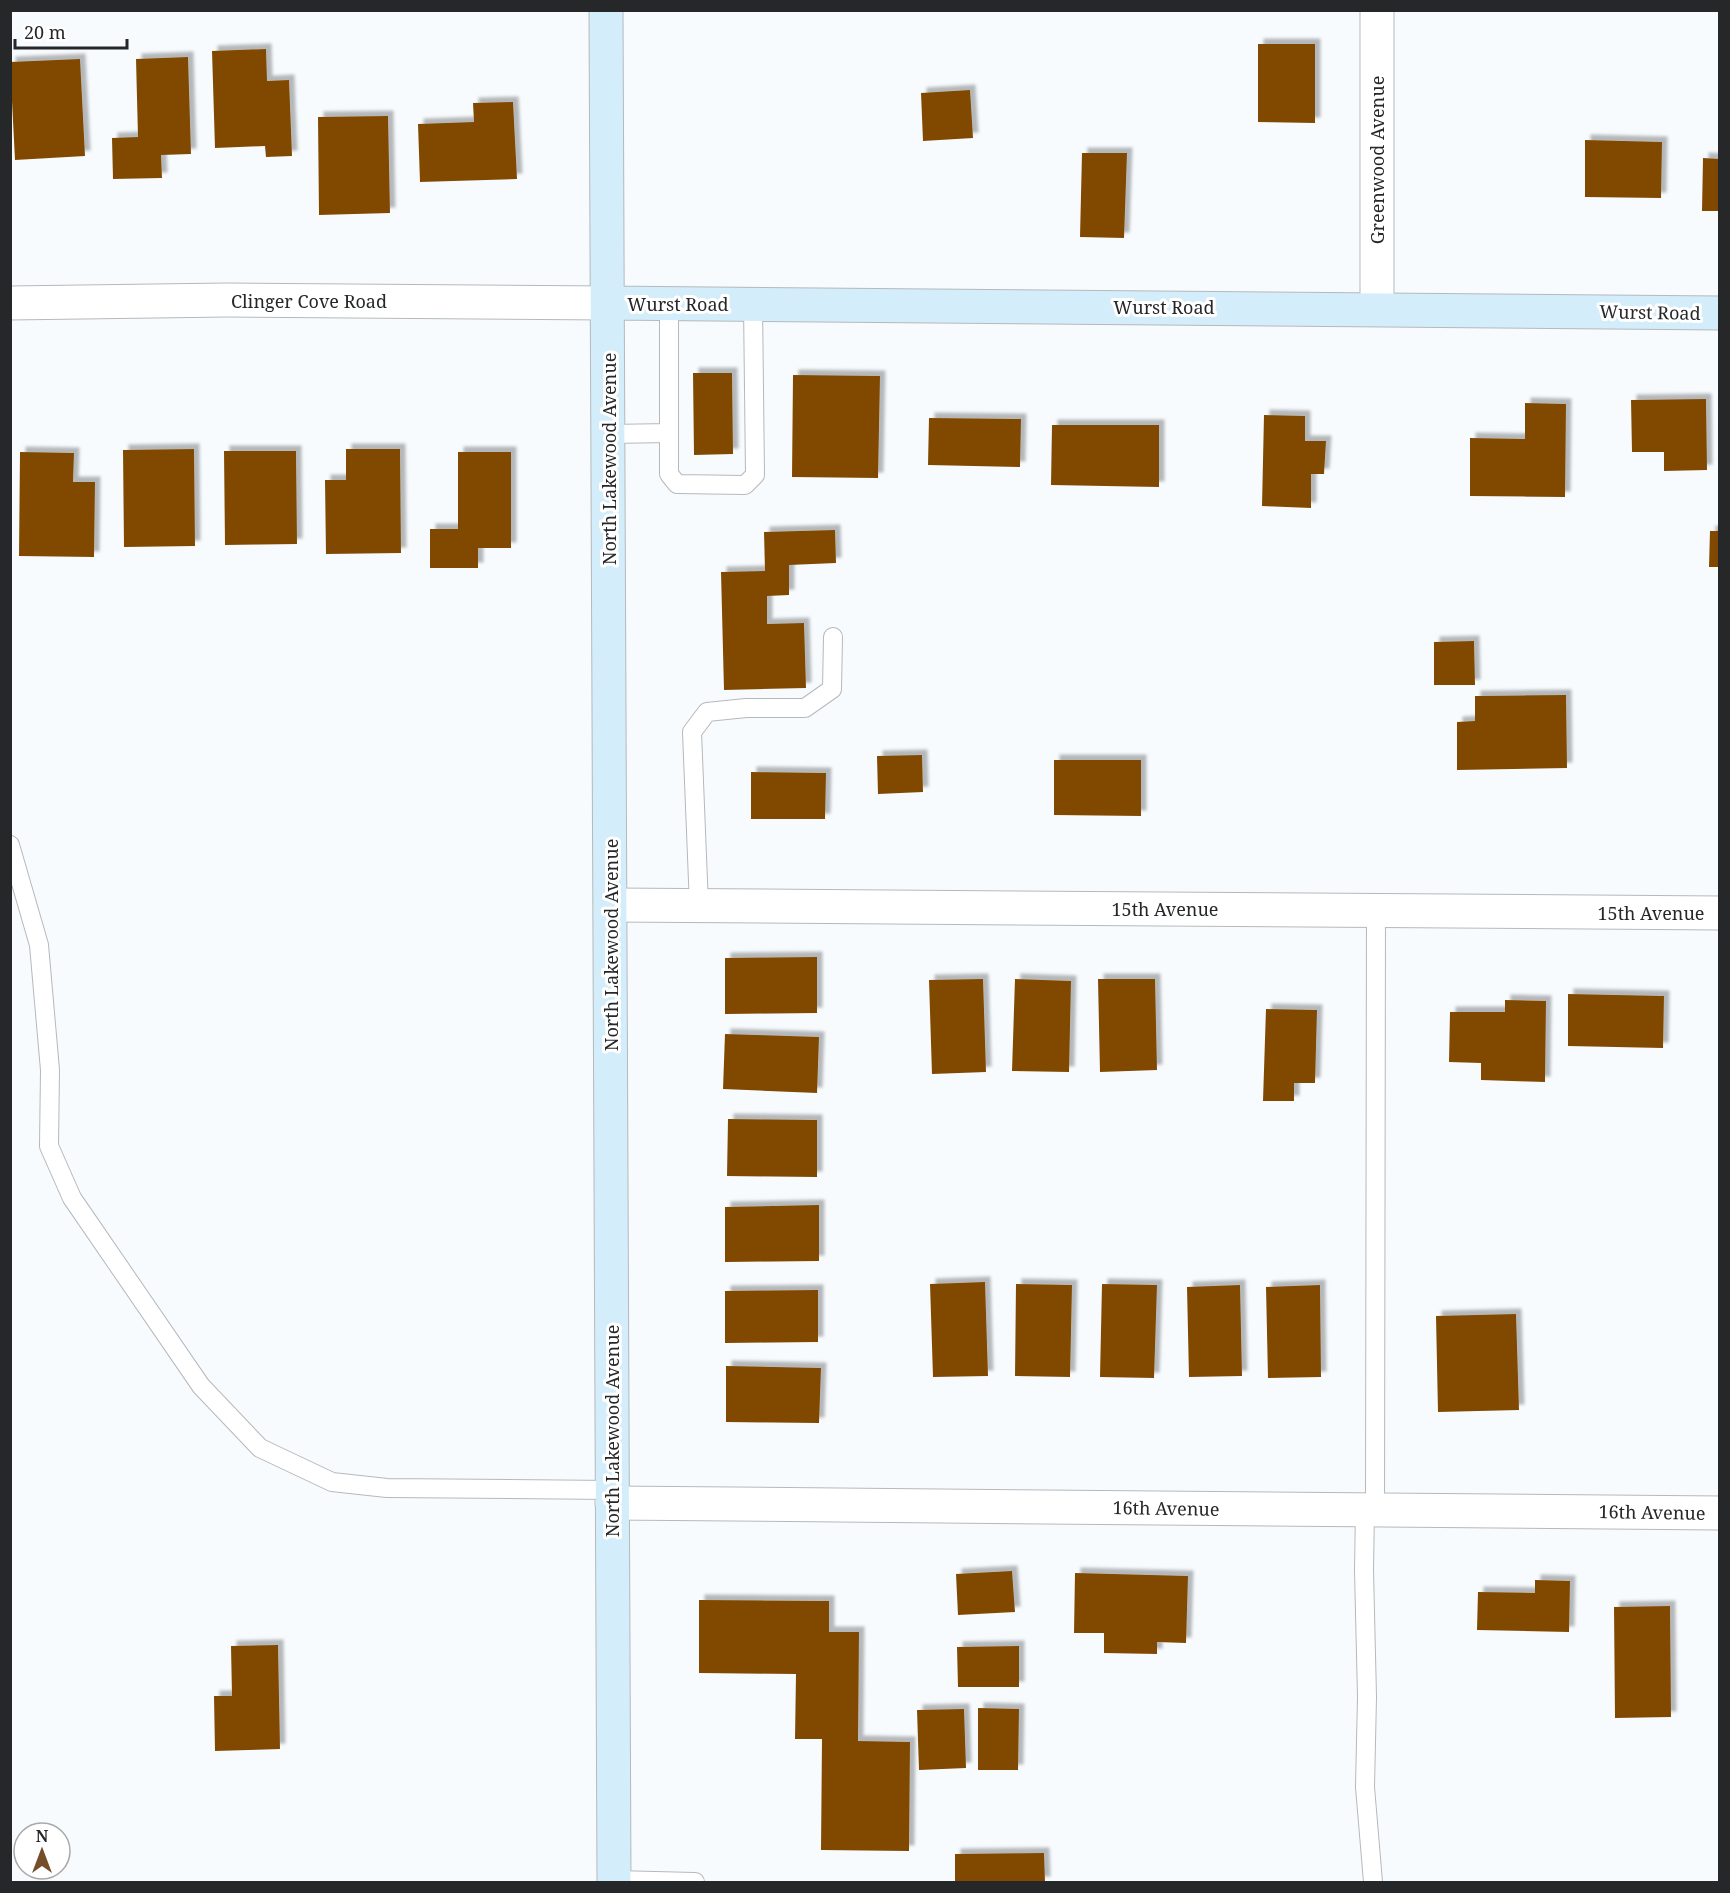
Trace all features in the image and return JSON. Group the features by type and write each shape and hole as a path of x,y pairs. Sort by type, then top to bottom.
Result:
{"street":[{"name":"North Lakewood Avenue","path":"606,10 614,1882"},
{"name":"Greenwood Avenue","path":"1377,10 1377,309"},
{"name":"Clinger Cove Road","path":"10,303 227,300 608,303"},
{"name":"Wurst Road","path":"608,303 1719,313"},
{"name":"15th Avenue","path":"611,904 1719,913"},
{"name":"16th Avenue","path":"612,1496 1370,1510 1719,1513"}],"lane":[{"path":"669,304 669,474 677,484 745,485 755,475 753,304"},
{"path":"609,434 669,433"},
{"path":"699,906 692,732 707,712 746,708 805,708 832,689 833,637"},
{"path":"10,845 39,945 50,1071 49,1146 72,1198 201,1386 260,1448 332,1482 387,1488 612,1496"},
{"path":"1373,1882 1365,1787 1364,1570 1370,1510 1376,911"},
{"path":"614,1882 695,1882"}],"building":[{"path":"1258,44 1315,44 1315,123 1258,122"},
{"path":"266,49 267,81 289,80 292,156 266,157 265,146 215,148 212,51"},
{"path":"188,57 191,154 161,155 162,178 113,179 112,138 138,137 136,59"},
{"path":"80,59 85,156 15,160 10,62"},
{"path":"970,90 973,138 923,141 921,93"},
{"path":"513,102 517,179 420,182 418,124 474,122 473,103"},
{"path":"388,116 390,213 319,215 318,117"},
{"path":"1585,140 1662,142 1661,198 1585,197"},
{"path":"1082,153 1127,153 1124,238 1080,237"},
{"path":"1703,158 1720,159 1720,211 1702,211"},
{"path":"693,373 732,373 733,454 694,455"},
{"path":"793,375 880,376 878,478 792,477"},
{"path":"1706,399 1707,470 1664,471 1664,452 1632,452 1631,400"},
{"path":"1525,403 1566,404 1565,497 1470,496 1470,438 1525,439"},
{"path":"1264,415 1305,416 1305,441 1326,441 1324,474 1311,474 1311,508 1262,506"},
{"path":"929,418 1021,419 1020,467 928,465"},
{"path":"1052,425 1159,425 1159,487 1051,485"},
{"path":"194,449 195,546 124,547 123,450"},
{"path":"346,449 400,449 401,553 326,554 325,480 346,480"},
{"path":"224,451 296,451 297,544 225,545"},
{"path":"20,452 74,453 73,482 95,482 94,557 19,556"},
{"path":"458,452 511,452 511,548 478,548 478,568 430,568 430,529 458,529"},
{"path":"835,530 836,563 789,565 789,595 767,596 767,624 804,623 806,688 724,690 721,572 765,571 764,532"},
{"path":"1710,531 1720,531 1720,567 1709,567"},
{"path":"1474,641 1475,685 1434,685 1434,642"},
{"path":"1566,695 1567,768 1457,770 1457,722 1475,721 1475,696"},
{"path":"922,755 923,792 878,794 877,756"},
{"path":"1054,760 1141,760 1141,816 1054,815"},
{"path":"751,772 826,773 825,819 751,819"},
{"path":"817,957 817,1013 725,1014 725,958"},
{"path":"983,979 986,1072 932,1074 929,980"},
{"path":"1015,979 1071,981 1069,1072 1012,1071"},
{"path":"1098,979 1155,979 1157,1070 1100,1072"},
{"path":"1568,994 1664,996 1663,1048 1568,1046"},
{"path":"1505,1000 1546,1001 1545,1082 1481,1080 1481,1063 1449,1062 1450,1012 1505,1012"},
{"path":"1266,1009 1317,1010 1315,1083 1294,1083 1294,1101 1263,1101"},
{"path":"725,1034 819,1037 817,1093 723,1089"},
{"path":"728,1119 817,1120 817,1177 727,1176"},
{"path":"819,1205 819,1261 725,1262 725,1207"},
{"path":"985,1282 988,1376 933,1377 930,1284"},
{"path":"1016,1284 1072,1285 1070,1377 1015,1376"},
{"path":"1102,1284 1157,1285 1154,1378 1100,1377"},
{"path":"1240,1285 1242,1376 1189,1377 1187,1287"},
{"path":"1320,1285 1321,1377 1268,1378 1266,1287"},
{"path":"818,1290 818,1342 725,1343 725,1291"},
{"path":"1516,1314 1519,1410 1438,1412 1436,1316"},
{"path":"726,1366 821,1368 819,1423 726,1422"},
{"path":"1012,1571 1015,1612 958,1615 956,1574"},
{"path":"1075,1573 1188,1576 1186,1643 1157,1642 1157,1654 1104,1653 1104,1633 1074,1633"},
{"path":"1535,1580 1570,1581 1569,1632 1477,1630 1478,1592 1535,1593"},
{"path":"699,1600 829,1601 829,1632 859,1632 858,1741 910,1742 909,1851 821,1850 822,1739 795,1739 796,1674 699,1673"},
{"path":"1670,1606 1671,1717 1615,1718 1614,1607"},
{"path":"278,1645 280,1749 215,1751 214,1696 232,1696 231,1646"},
{"path":"1019,1646 1019,1687 958,1687 957,1647"},
{"path":"978,1708 1019,1709 1018,1770 978,1770"},
{"path":"964,1709 966,1768 919,1770 917,1710"},
{"path":"1044,1853 1045,1882 955,1882 955,1854"}]}
